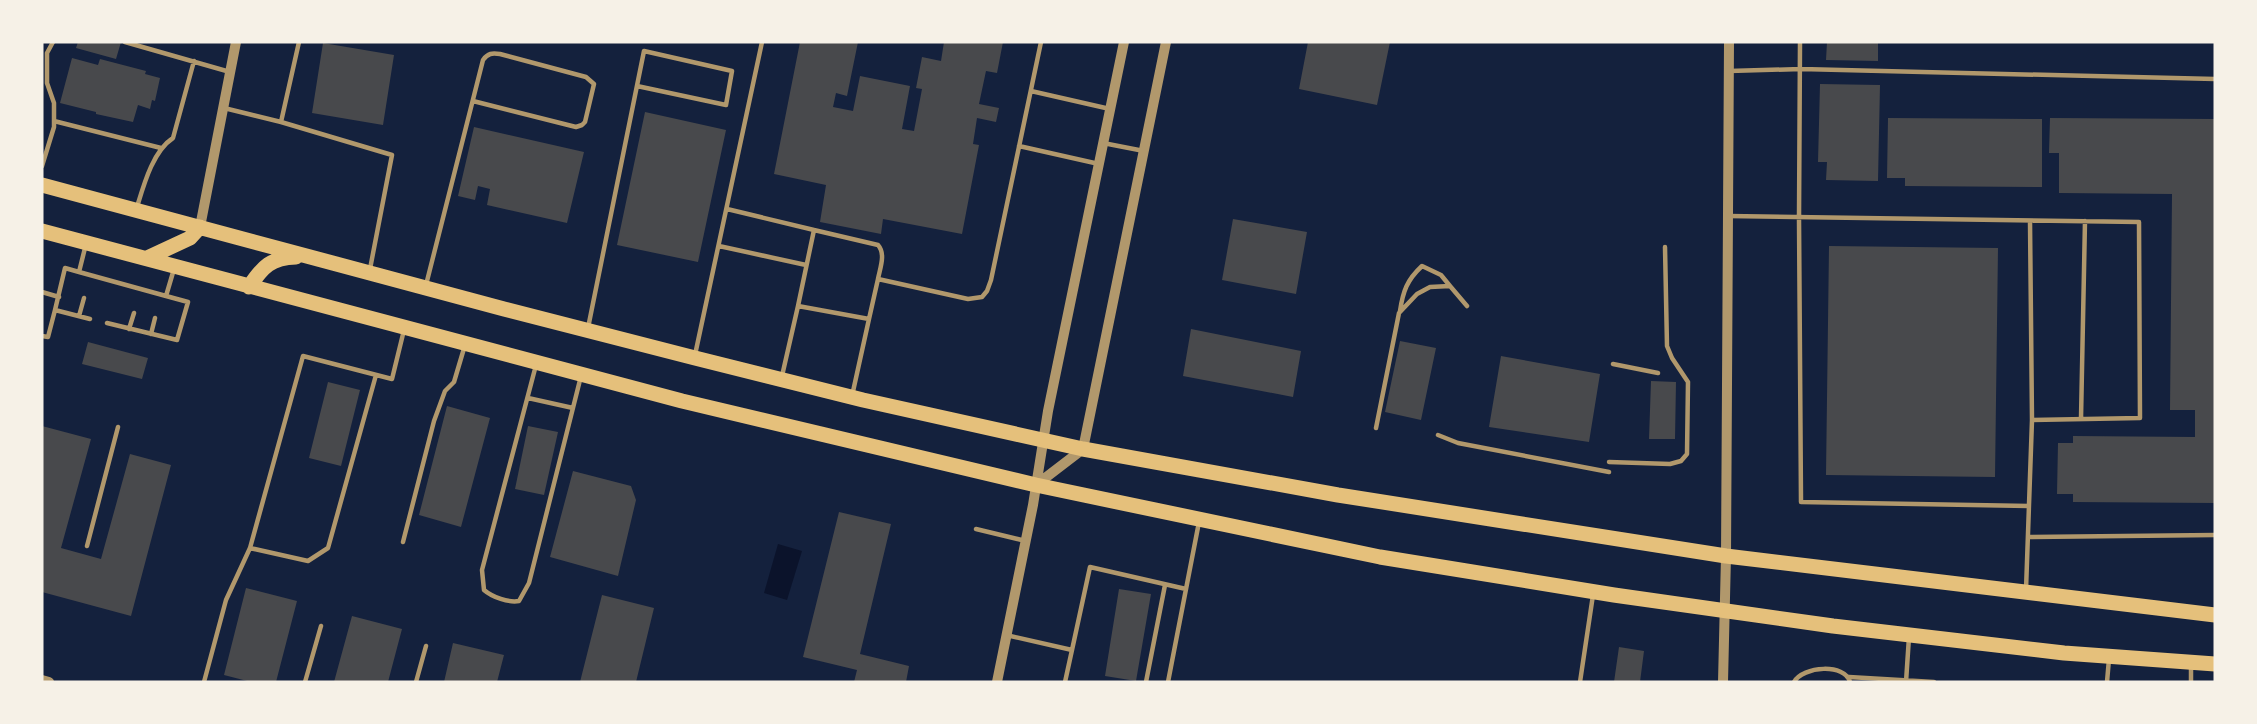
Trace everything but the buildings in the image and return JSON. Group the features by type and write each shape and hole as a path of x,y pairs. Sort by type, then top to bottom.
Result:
{"main road":[{"path":"42,185 425,288 781,380 1083,449 1338,495 1726,556 2215,615"},
{"path":"147,258 190,238 200,227"},
{"path":"42,231 682,401 1036,485 1380,557 1594,592 1909,635 2109,656 2215,664"},
{"path":"249,287 261,269 280,258 308,256"}],"street":[{"path":"200,227 236,42"},
{"path":"997,682 1124,42"},
{"path":"1036,485 1083,449 1166,42"},
{"path":"1723,682 1726,556 1729,42"},
{"path":"42,680 50,682"}],"lane":[{"path":"42,166 54,121 54,103 46,83 47,53 53,42"},
{"path":"125,42 230,72"},
{"path":"281,122 299,42"},
{"path":"695,358 762,42"},
{"path":"878,279 968,298 982,297 987,291 1041,42"},
{"path":"1800,42 1801,502 2029,506"},
{"path":"588,331 637,86 644,51 732,71 726,105 637,86"},
{"path":"425,288 483,60 486,55 492,53 586,77 594,84 585,122 576,127 473,100"},
{"path":"135,210 161,148 173,138 194,61"},
{"path":"1729,71 1801,69 2215,79"},
{"path":"1031,91 1110,109"},
{"path":"223,108 281,122 392,155 369,273"},
{"path":"54,121 161,148"},
{"path":"1103,143 1144,151"},
{"path":"1019,146 1099,164"},
{"path":"727,209 878,245 882,249 878,279 852,398"},
{"path":"1728,216 2139,222 2140,418 2032,420"},
{"path":"2026,593 2032,420 2030,221"},
{"path":"2081,419 2085,221"},
{"path":"781,380 814,230"},
{"path":"79,272 86,242"},
{"path":"719,246 806,265"},
{"path":"1609,462 1670,464 1681,461 1687,454 1688,382 1672,358 1667,345 1665,246"},
{"path":"163,297 175,266"},
{"path":"1376,428 1402,294 1409,278 1422,266 1441,275 1467,306"},
{"path":"42,336 48,337 65,268 112,284 188,302 177,340 106,323"},
{"path":"1400,313 1417,294 1430,287 1449,286"},
{"path":"43,300 44,292 59,297"},
{"path":"79,316 84,298"},
{"path":"798,306 869,320"},
{"path":"55,310 90,319"},
{"path":"129,329 134,313"},
{"path":"151,334 155,318"},
{"path":"204,682 226,600 250,548 303,356 392,379 405,328"},
{"path":"403,542 434,421 445,392 454,382 465,344"},
{"path":"537,362 482,570 484,590 489,594 514,602 519,601 529,583 581,374"},
{"path":"1613,364 1658,373"},
{"path":"1676,374 1683,374"},
{"path":"250,548 308,561 328,548 375,375"},
{"path":"528,398 573,408"},
{"path":"87,546 118,427"},
{"path":"1438,435 1458,443 1609,472"},
{"path":"1168,682 1199,519"},
{"path":"976,529 1026,540"},
{"path":"2028,537 2215,535"},
{"path":"1065,682 1090,567 1186,589"},
{"path":"1146,682 1165,585"},
{"path":"1580,682 1594,592"},
{"path":"305,682 321,626"},
{"path":"1006,635 1072,650"},
{"path":"1906,681 1909,635"},
{"path":"416,682 426,646"},
{"path":"2107,682 2109,656"},
{"path":"2191,682 2192,663"},
{"path":"1794,682 1802,672 1814,669 1841,670 1850,680 1935,682"}],"water":[{"path":"778,544 802,551 787,600 764,593"}]}
